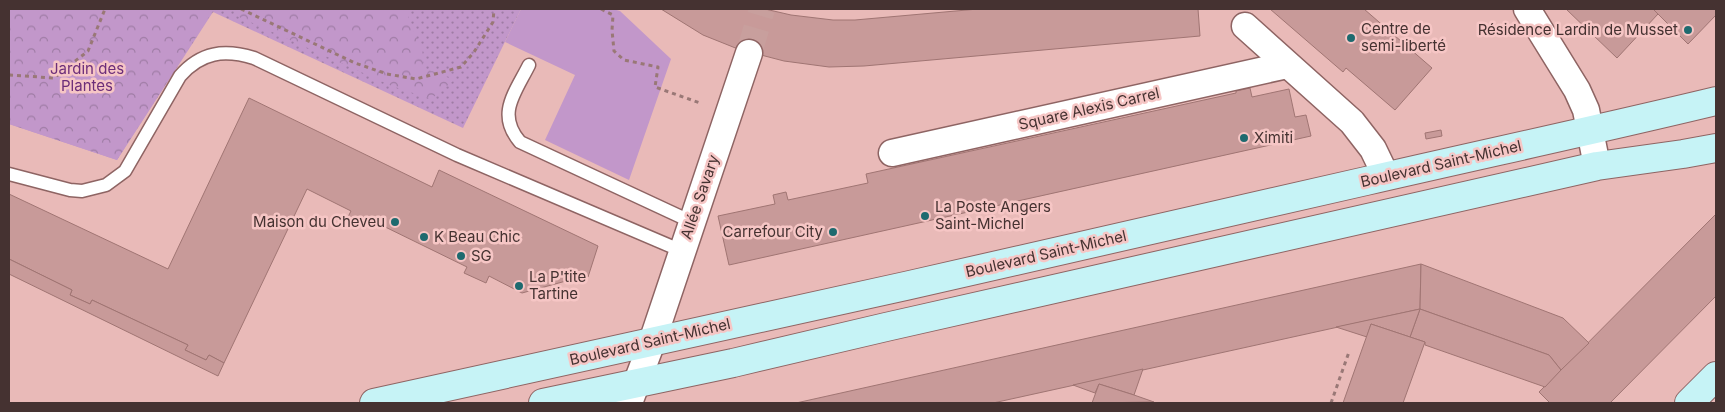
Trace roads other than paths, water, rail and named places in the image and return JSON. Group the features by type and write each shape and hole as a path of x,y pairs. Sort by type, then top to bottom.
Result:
{"main road":[{"name":"Boulevard Saint-Michel","path":"374,403 1075,248 1716,101"},
{"path":"543,403 632,393 733,363 886,326 1597,166 1716,148"},
{"path":"1689,403 1716,376"}],"street":[{"path":"1527,9 1577,90 1586,110 1597,166"},
{"path":"1245,26 1357,127 1374,149 1386,176"},
{"name":"Allée Savary","path":"632,393 652,342 749,53"},
{"name":"Square Alexis Carrel","path":"892,153 1287,65"}],"lane":[{"path":"9,174 70,190 82,191 106,185 125,171 180,76 188,67 208,56 223,53 239,53 254,58 457,155 682,251"},
{"path":"529,64 508,106 508,124 512,134 520,142 692,222"}],"tunnel":[{"path":"749,53 762,9"}],"place":[{"name":"Résidence Lardin de Musset","path":"1688,30"},
{"name":"Centre de semi-liberté","path":"1351,38"},
{"name":"Ximiti","path":"1244,138"},
{"name":"La Poste Angers Saint-Michel","path":"925,216"},
{"name":"Maison du Cheveu","path":"395,222"},
{"name":"Carrefour City","path":"833,232"},
{"name":"K Beau Chic","path":"424,237"},
{"name":"SG","path":"461,256"},
{"name":"La P'tite Tartine","path":"519,286"}],"park label":[{"name":"Jardin des Plantes","path":"87,78"}]}
